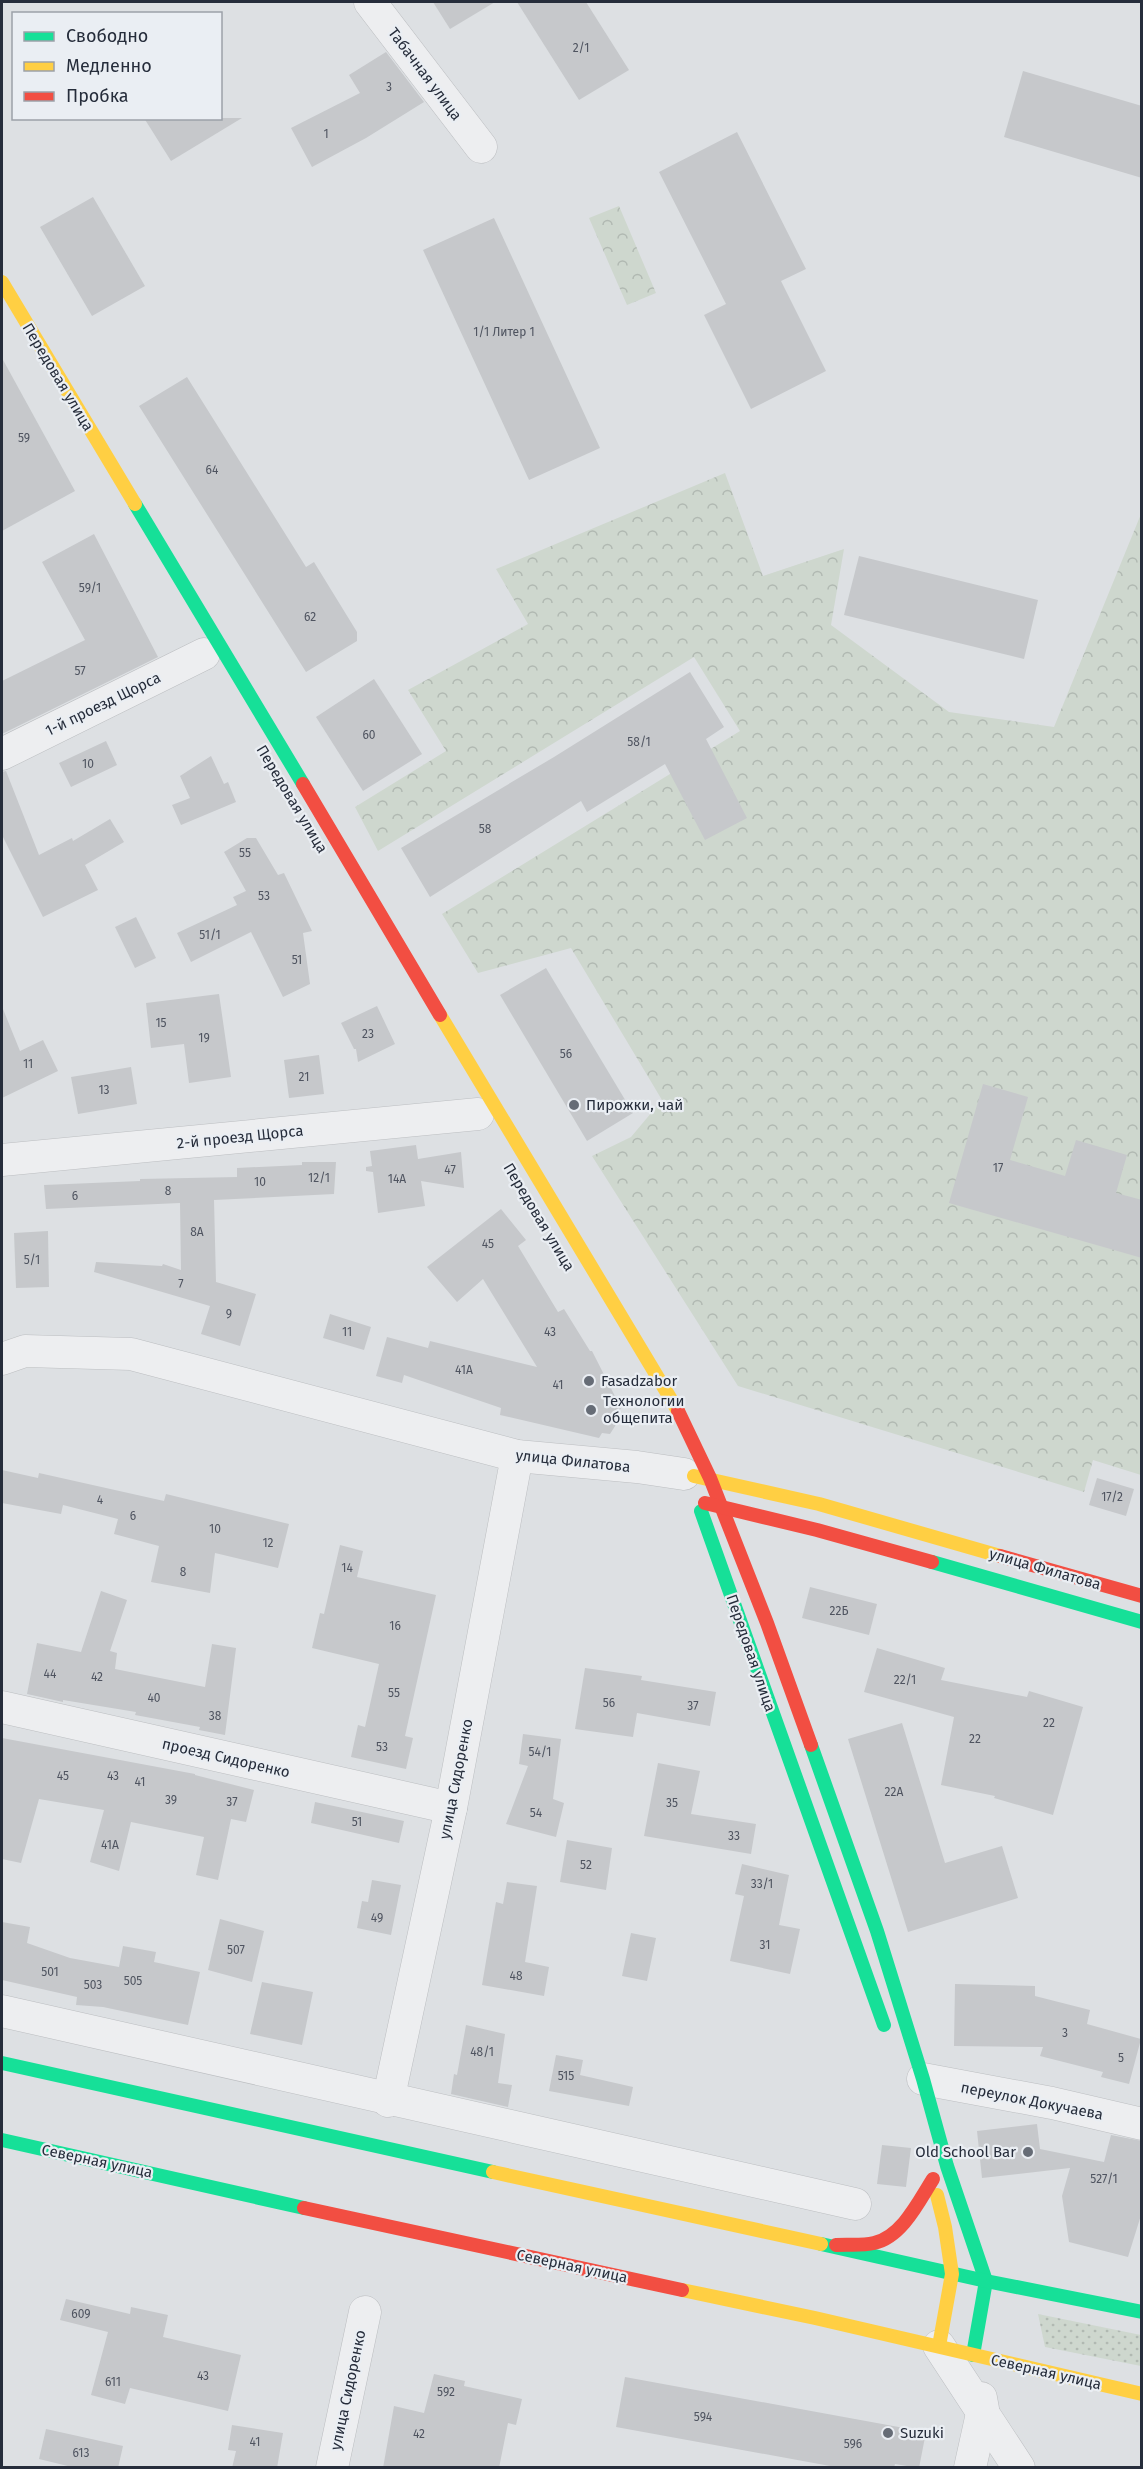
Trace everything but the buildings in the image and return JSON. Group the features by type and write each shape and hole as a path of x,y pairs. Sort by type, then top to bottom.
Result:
{"main road":[{"name":"Передовая улица","path":"2,282 674,1405 693,1479 891,2044"},
{"name":"Передовая улица","path":"693,1479 722,1507 745,1562 877,1931 923,2079 947,2166 986,2281 972,2355"},
{"path":"693,1479 722,1507 790,1523 1142,1622"},
{"name":"улица Филатова","path":"693,1479 819,1504 1142,1596"},
{"path":"763,1534 790,1523"},
{"path":"745,1562 751,1547"},
{"path":"2,2063 952,2274 1142,2312"},
{"name":"Северная улица","path":"2,2140 520,2256 814,2318 1142,2394"},
{"path":"828,2245 877,2242 894,2231 910,2215 931,2173 945,2227 952,2274 939,2346"}],"street":[{"name":"Табачная улица","path":"370,2 481,147"},
{"name":"1-й проезд Щорса","path":"2,754 203,654"},
{"name":"2-й проезд Щорса","path":"2,1160 478,1114"},
{"name":"улица Филатова","path":"2,1359 25,1351 131,1354 518,1456 636,1467 693,1479"},
{"name":"улица Сидоренко","path":"388,2101 451,1808 518,1456"},
{"name":"проезд Сидоренко","path":"2,1707 451,1808"},
{"path":"2,2011 388,2101 855,2204"},
{"name":"переулок Докучаева","path":"923,2079 1052,2103 1142,2124"},
{"name":"улица Сидоренко","path":"332,2468 364,2313"},
{"name":"Передовая улица","path":"939,2346 983,2409 1019,2468"},
{"name":"Передовая улица","path":"972,2355 983,2409"},
{"path":"970,2468 983,2409"}],"green space":[{"path":"619,206 656,293 627,305 589,218"},
{"path":"725,473 763,576 844,549 831,625 949,712 1054,727 1141,514 1141,1475 1093,1460 1084,1492 738,1386 592,1156 631,1137 662,1100 571,948 478,973 442,914 740,731 694,657 378,851 355,807 446,751 408,690 528,624 496,569"},
{"path":"1038,2314 1141,2335 1141,2366 1045,2347"}],"traffic: fast":[{"path":"135,504 303,784"},
{"path":"701,1511 884,2025"},
{"path":"932,1562 1142,1622"},
{"path":"811,1745 877,1931 923,2079 947,2166 986,2281 973,2355"},
{"path":"2,2063 493,2172"},
{"path":"2,2140 304,2208"},
{"path":"821,2244 986,2281 1142,2312"}],"traffic: slow":[{"path":"2,282 135,504"},
{"path":"440,1015 678,1411"},
{"path":"694,1476 819,1504 1000,1556"},
{"path":"493,2172 821,2244"},
{"path":"937,2195 945,2227 952,2274 939,2346"},
{"path":"682,2290 815,2318 1142,2394"}],"traffic: jam":[{"path":"303,784 440,1015"},
{"path":"678,1411 710,1478 767,1623 811,1745"},
{"path":"705,1503 817,1530 932,1562"},
{"path":"1000,1556 1142,1596"},
{"path":"836,2245 874,2243 893,2234 909,2217 933,2179"},
{"path":"304,2208 682,2290"}],"place":[{"name":"Пирожки, чай","path":"574,1105"},
{"name":"Fasadzabor","path":"589,1381"},
{"name":"Технологии общепита","path":"591,1410"},
{"name":"Old School Bar","path":"1028,2152"},
{"name":"Suzuki","path":"888,2433"}]}
